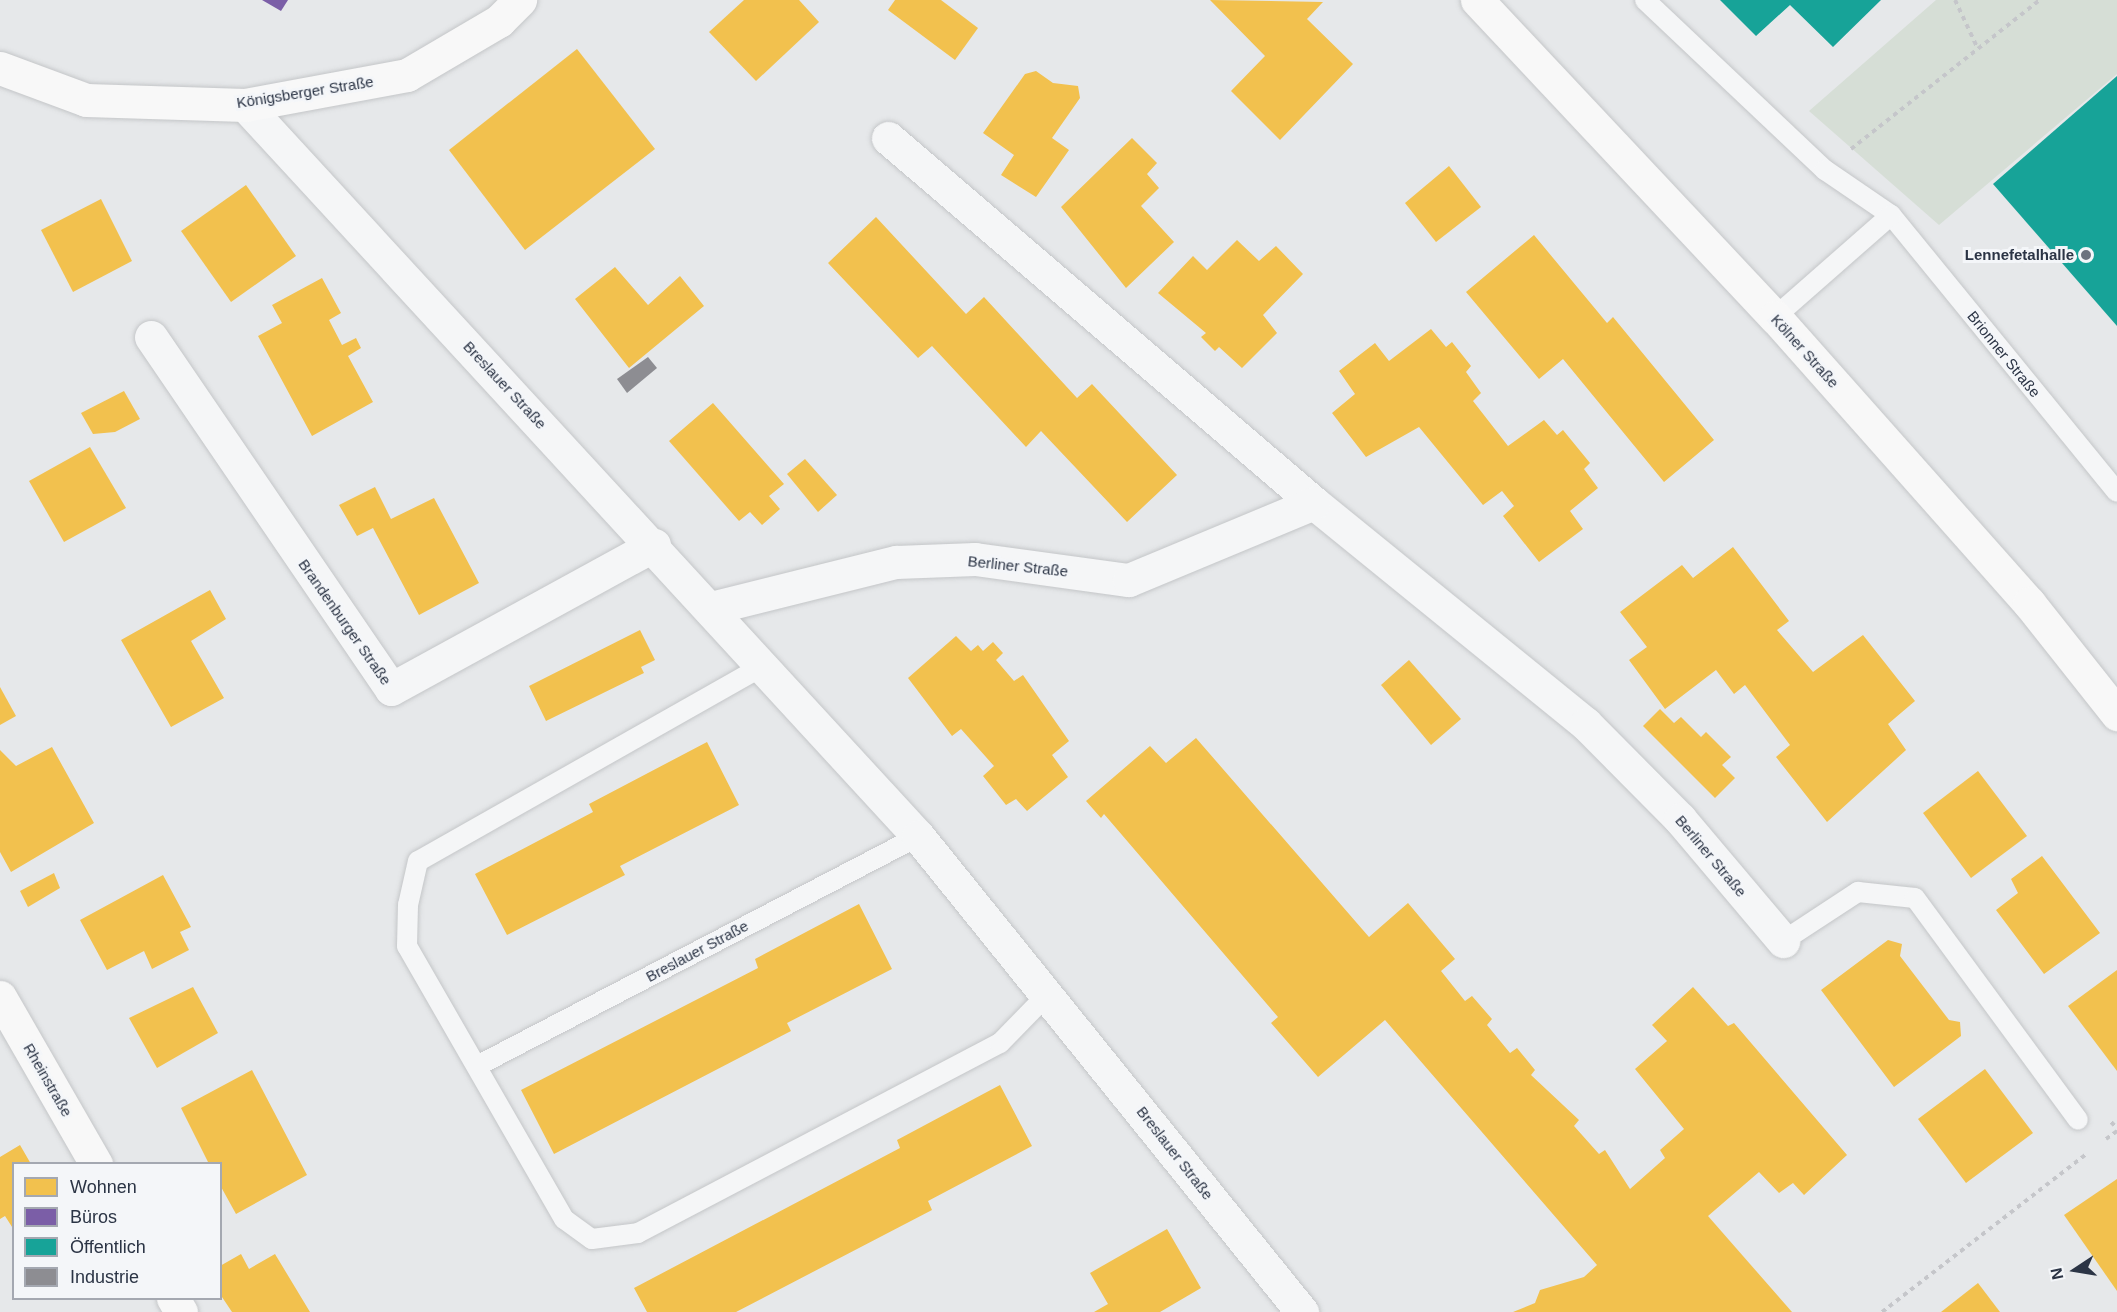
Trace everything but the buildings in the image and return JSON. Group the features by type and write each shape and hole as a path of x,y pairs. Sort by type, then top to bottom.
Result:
{"main road":[{"name":"Königsberger Straße","path":"0,68 86,99 245,105 407,75 499,21 520,0"},
{"name":"Kölner Straße","path":"1477,0 1775,317 2030,603 2117,714"},
{"name":"Rheinstraße","path":"0,997 95,1162"}],"street":[{"name":"Breslauer Straße","path":"245,105 654,544 918,836 1049,993 1302,1312"},
{"name":"Berliner Straße","path":"888,138 1314,503 1586,724 1680,819 1783,941"},
{"name":"Brandenburger Straße","path":"151,337 391,689 654,544"},
{"name":"Berliner Straße","path":"711,608 896,562 975,559 1129,580 1314,503"}],"lane":[{"name":"Brionner Straße","path":"1645,0 1825,170 1891,215 2117,492"},
{"path":"1775,317 1891,215"},
{"path":"764,666 418,861 408,905 407,946 564,1219 591,1239 638,1233 1000,1043 1049,993"},
{"name":"Breslauer Straße","path":"477,1066 918,836"},
{"name":"Berliner Straße","path":"1783,941 1858,892 1915,898 2078,1120"}],"path":[{"path":"1955,0 1978,49"},
{"path":"1825,170 2040,0"},
{"path":"1882,1312 2117,1131"}],"shaded area":[{"path":"1936,0 2117,0 2117,74 1939,225 1809,111"}],"place":[{"name":"Lennefetalhalle","path":"2086,255"}]}
